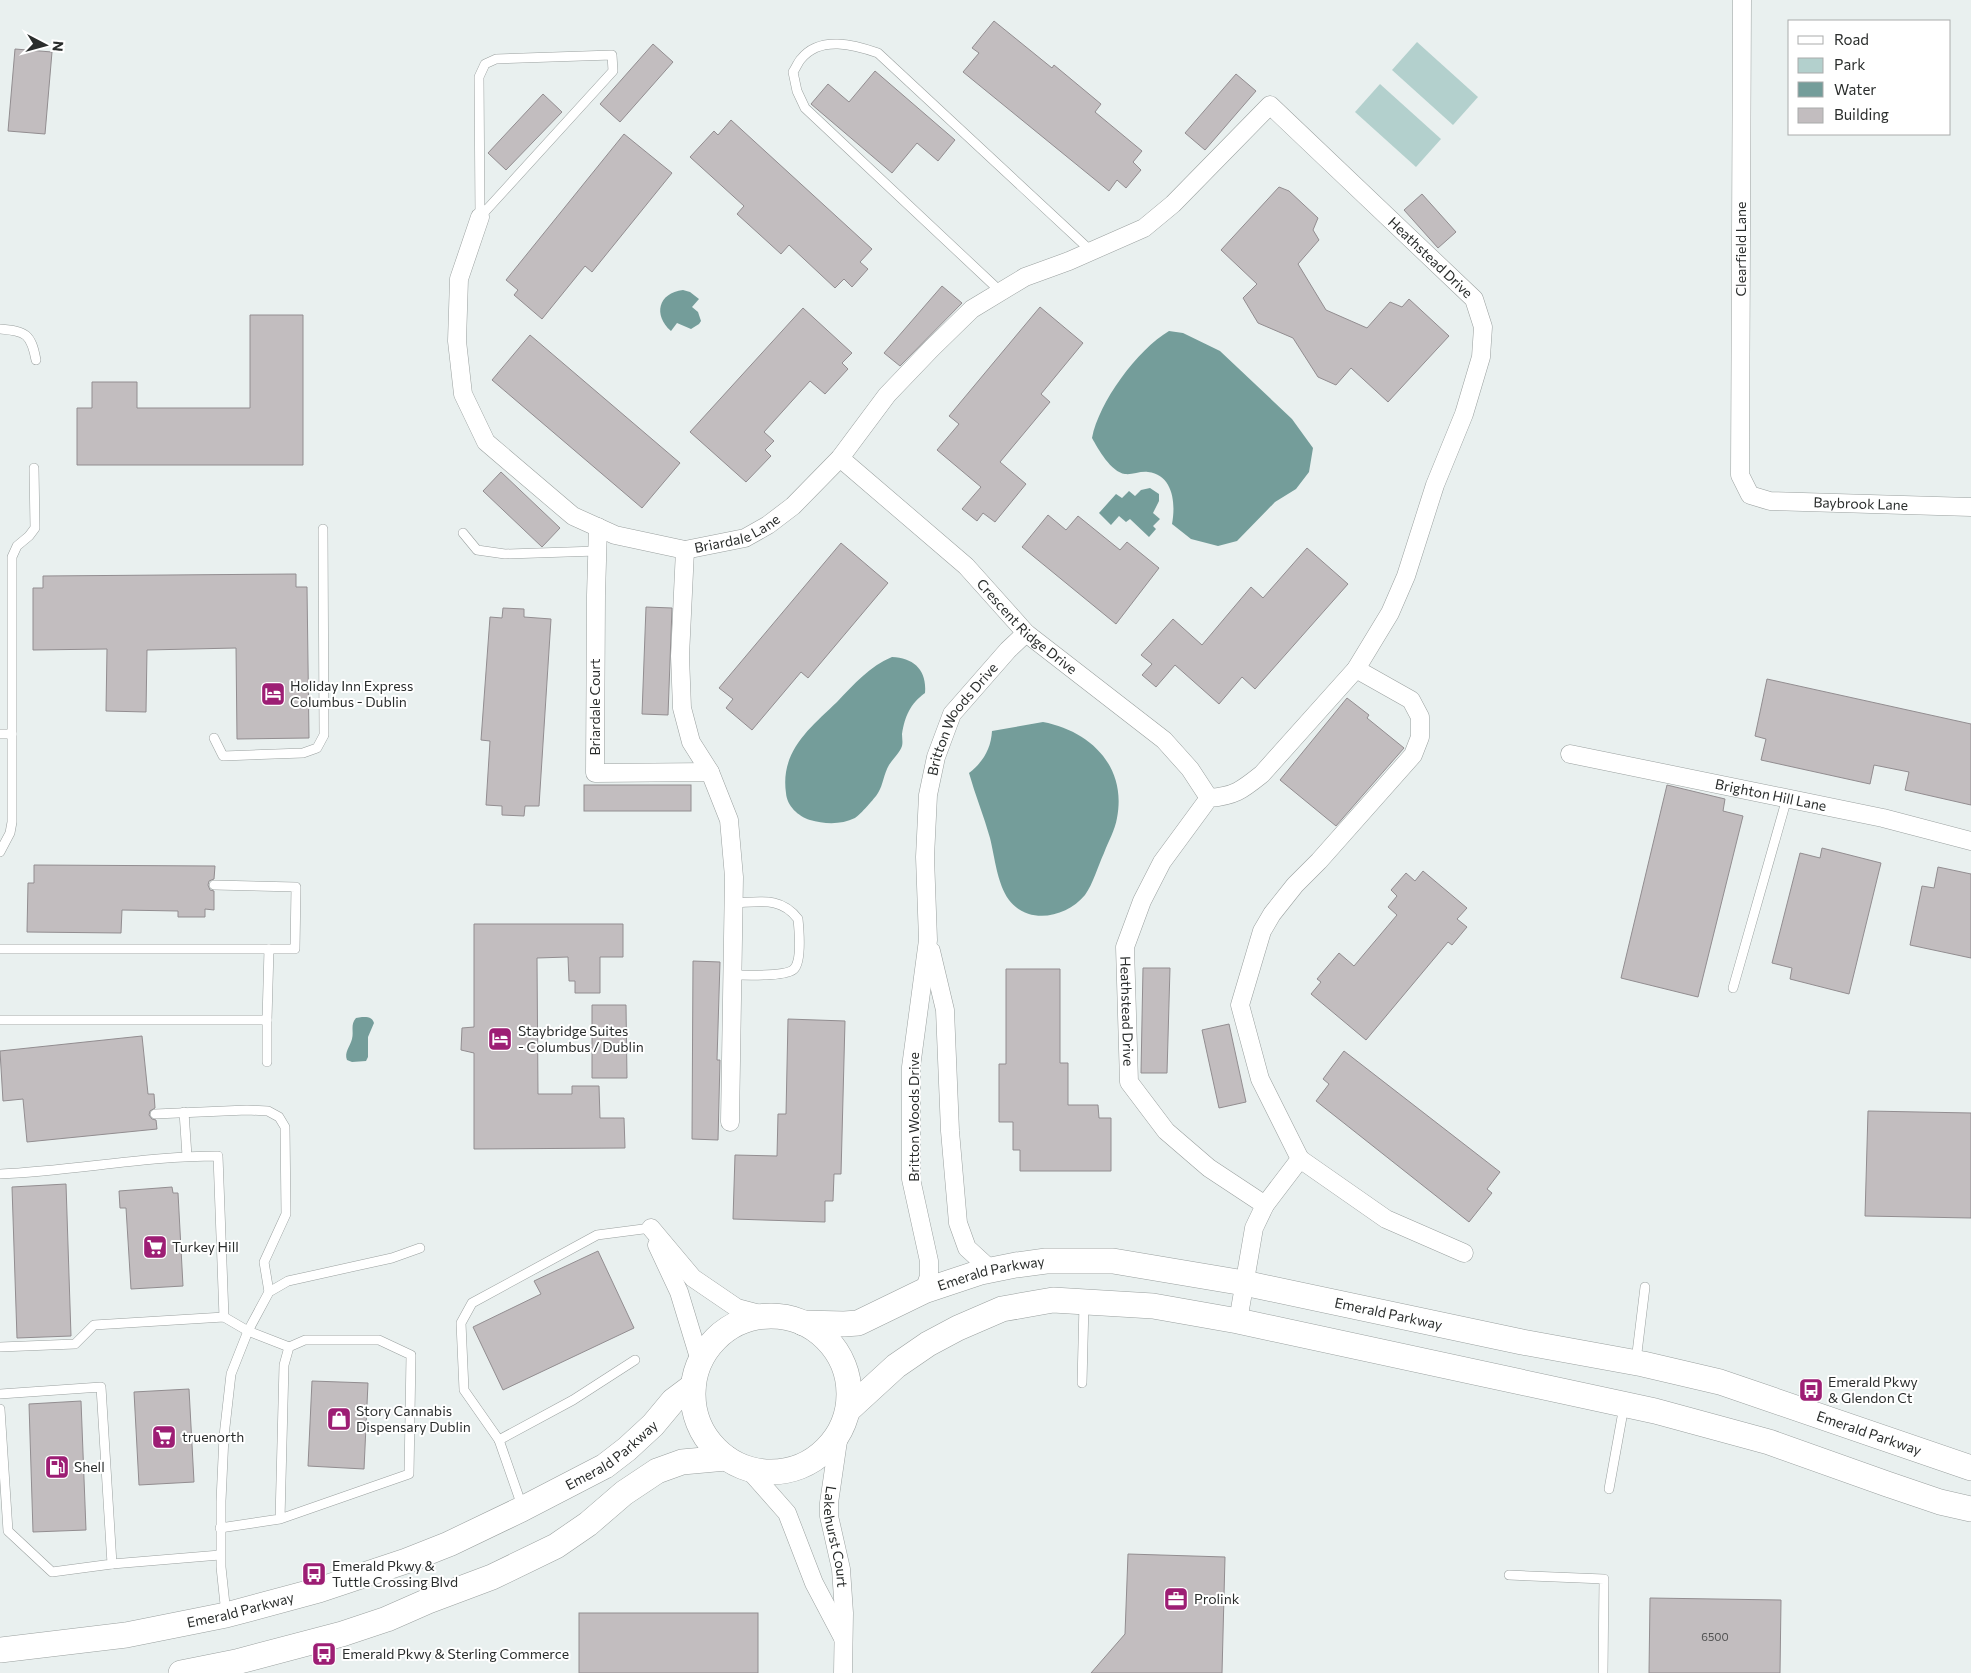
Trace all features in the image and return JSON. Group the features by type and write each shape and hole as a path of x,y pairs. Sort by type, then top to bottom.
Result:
{"main road":[{"name":"Emerald Parkway","path":"803,1323 858,1323 924,1291 991,1270 1046,1261 1113,1261 1244,1283 1720,1382 1971,1468"},
{"path":"848,1410 896,1366 928,1344 958,1328 1002,1309 1053,1300 1153,1306 1238,1321 1624,1405 1769,1442 1940,1502 1971,1509"},
{"path":"768,1316 786,1317 803,1323 825,1337 840,1358 848,1384 848,1410 838,1434 822,1454 800,1467 775,1473 749,1470 726,1458 711,1444 700,1427 694,1407 694,1386 700,1361 712,1343 728,1329 747,1320 768,1316"},
{"name":"Emerald Parkway","path":"0,1650 126,1635 226,1615 319,1590 406,1561 449,1544 605,1466 653,1425 673,1401 694,1386"},
{"path":"181,1673 238,1668 387,1619 492,1577 556,1546 588,1524 624,1493 657,1471 682,1462 726,1458"}],"street":[{"name":"Clearfield Lane","path":"1742,0 1740,475 1750,495"},
{"name":"Heathstead Drive","path":"1091,252 1144,228 1173,204 1270,105 1474,299 1483,328 1481,357 1464,414 1435,485 1406,576 1390,613 1356,669 1262,774 1245,788 1228,796 1209,798 1162,862 1142,902 1125,947 1129,1082 1166,1131 1209,1168 1265,1205"},
{"name":"Briardale Lane","path":"480,216 459,279 457,341 463,394 486,442 573,516 615,535 685,550 745,538 768,525 793,506 840,458 887,395 972,309 1025,277 1091,252"},
{"name":"Crescent Ridge Drive","path":"840,458 966,566 1026,633 1164,740 1190,770 1209,798"},
{"name":"Baybrook Lane","path":"1750,495 1770,501 1971,506"},
{"name":"Briardale Court","path":"598,527 595,772 710,772"},
{"path":"685,550 680,656 682,708 691,742 710,772 728,820 734,877 730,1122"},
{"name":"Britton Woods Drive","path":"924,1291 929,1276 929,1261 911,1179 911,1067 928,940 925,857 928,796 936,757 952,714 1008,650 1026,633"},
{"path":"1356,669 1412,700 1420,718 1420,737 1413,755 1319,861 1295,885 1272,914 1262,931 1240,1005 1260,1079 1300,1159 1386,1219 1464,1253"},
{"name":"Brighton Hill Lane","path":"1570,754 1883,818 1971,841"},
{"name":"Britton Woods Drive","path":"928,940 945,1010 950,1131 958,1223 968,1248 991,1270"},
{"path":"1238,1321 1254,1228 1265,1205 1300,1159"},
{"path":"651,1228 693,1278 738,1308 768,1316"},
{"path":"651,1228 664,1262 679,1292 700,1361"},
{"name":"Lakehurst Court","path":"838,1434 829,1516 842,1569 844,1613 843,1673"},
{"name":"Lakehurst Court","path":"749,1470 787,1513 814,1583 843,1638"}],"lane":[{"path":"1001,292 805,108 797,91 793,72 802,58 817,47 839,44 860,47 878,54 1091,252"},
{"path":"612,55 612,71 480,216 479,77 485,64 496,59 612,55"},
{"path":"0,329 19,331 32,342 36,360"},
{"path":"0,852 10,832 12,822 12,557 17,546 35,528 34,468"},
{"path":"214,738 224,756 303,753 317,748 324,735 323,529"},
{"path":"463,533 477,550 505,554 597,551"},
{"path":"0,734 12,734"},
{"path":"1733,988 1787,798"},
{"path":"0,949 295,949 296,887 214,885"},
{"path":"732,976 773,974 788,972 794,969 798,961 799,941 798,918 786,906 772,902 734,903"},
{"path":"267,1062 269,949"},
{"path":"0,1020 267,1020"},
{"path":"155,1114 247,1110 268,1111 279,1117 285,1127 286,1214 264,1262 269,1292"},
{"path":"184,1112 187,1156"},
{"path":"0,1174 39,1172 187,1156 218,1156 224,1317"},
{"path":"522,1509 499,1440 464,1390 461,1323 472,1303 597,1235 651,1228"},
{"path":"226,1615 220,1555 224,1436 230,1374 248,1331 269,1292 288,1281 392,1258 420,1248"},
{"path":"1636,1363 1646,1287"},
{"path":"1082,1383 1084,1302"},
{"path":"0,1348 75,1344 94,1325 224,1317 248,1331 289,1347 305,1340 379,1340 410,1355 409,1474 280,1519 220,1528"},
{"path":"280,1519 284,1365 289,1347"},
{"path":"499,1440 573,1400 635,1360"},
{"path":"0,1394 101,1387 112,1564"},
{"path":"1609,1489 1624,1405"},
{"path":"0,1409 8,1531 52,1572 112,1564 220,1555"},
{"path":"1508,1575 1604,1579 1603,1673"}],"green space":[{"path":"1417,42 1478,97 1453,125 1392,70"},
{"path":"1380,84 1441,139 1416,167 1355,112"}],"water":[{"path":"683,290 690,292 699,299 692,307 698,312 701,321 691,329 677,323 671,331 665,325 662,318 661,306 663,300 668,295"},
{"path":"1169,331 1183,333 1220,351 1292,419 1313,448 1309,472 1296,489 1275,502 1237,541 1218,546 1191,539 1172,524 1173,499 1168,484 1163,478 1148,472 1125,474 1120,472 1110,465 1092,438 1102,409 1121,378 1144,351"},
{"path":"1150,488 1159,494 1159,501 1153,513 1160,519 1153,526 1156,529 1149,537 1130,519 1126,522 1119,516 1111,525 1099,513 1116,494 1122,498 1129,491 1135,496 1141,490"},
{"path":"892,657 907,660 918,667 924,678 925,693 909,711 903,728 902,746 887,768 878,793 860,814 850,820 827,823 810,820 801,816 788,802 786,793 785,778 792,753 807,731 856,682 869,670"},
{"path":"1043,722 1076,733 1101,754 1110,767 1116,782 1119,799 1115,827 1088,891 1077,903 1068,909 1047,916 1026,913 1017,908 1005,893 999,878 988,830 969,773 985,755 990,744 992,731"},
{"path":"356,1018 369,1018 374,1023 368,1037 368,1057 366,1061 352,1062 347,1060 346,1054 352,1039 353,1023"}],"building":[{"path":"994,21 1052,68 1054,65 1101,104 1095,112 1142,151 1133,162 1141,170 1126,188 1117,180 1109,191 963,72 979,53 972,48"},
{"path":"653,44 673,62 620,122 600,104"},
{"path":"15,49 52,52 45,134 8,131"},
{"path":"875,71 955,140 938,161 917,143 892,173 811,104 828,84 849,102"},
{"path":"1236,74 1256,91 1205,150 1185,133"},
{"path":"543,94 562,112 506,170 488,153"},
{"path":"731,120 872,249 860,262 868,269 852,287 844,279 835,288 789,245 781,254 737,214 744,206 690,157 714,131 718,135"},
{"path":"624,134 672,173 592,272 585,266 542,319 514,295 518,290 506,280"},
{"path":"1279,187 1289,191 1318,218 1313,230 1319,240 1298,264 1326,310 1367,328 1390,302 1402,307 1409,299 1449,336 1388,402 1351,368 1336,385 1318,377 1293,338 1258,323 1243,298 1257,284 1221,250"},
{"path":"1422,194 1456,232 1438,248 1404,210"},
{"path":"942,286 962,303 900,366 884,353"},
{"path":"1040,307 1083,343 1041,394 1050,402 1000,462 1026,484 995,522 983,513 977,521 962,509 981,487 937,450 959,424 949,416"},
{"path":"803,308 852,353 842,363 848,369 825,394 810,381 764,432 774,441 765,450 771,456 746,482 690,432"},
{"path":"250,315 303,315 303,465 77,465 77,408 92,408 92,382 137,382 137,408 250,408"},
{"path":"530,335 680,463 642,508 492,380"},
{"path":"501,472 560,528 542,547 483,491"},
{"path":"1048,515 1066,530 1078,516 1120,550 1127,542 1159,568 1116,624 1022,547"},
{"path":"841,543 888,583 808,678 801,672 752,730 726,708 733,699 719,688"},
{"path":"1307,548 1348,584 1255,689 1242,677 1219,704 1175,665 1156,687 1142,675 1152,664 1141,655 1173,619 1202,645 1251,587 1263,598"},
{"name":"Holiday Inn Express Columbus - Dublin","path":"296,574 296,587 307,587 309,738 237,739 236,648 147,650 146,712 106,711 107,649 33,650 33,588 43,588 43,576"},
{"path":"646,607 672,608 668,715 642,714"},
{"path":"503,608 524,609 524,617 551,619 539,806 525,806 524,816 502,815 502,806 486,805 490,741 481,740 490,617 502,618"},
{"path":"1767,679 1971,724 1971,805 1905,790 1909,772 1874,765 1870,784 1761,760 1766,739 1755,736"},
{"path":"1347,698 1369,715 1367,718 1404,748 1336,826 1280,780"},
{"path":"584,785 691,785 691,811 584,811"},
{"path":"1667,785 1725,799 1723,811 1743,816 1698,997 1621,978"},
{"path":"1822,848 1881,863 1849,994 1790,979 1792,968 1772,963 1800,853 1820,858"},
{"path":"34,865 215,866 214,879 209,881 208,885 210,890 214,891 214,910 205,909 205,917 178,917 178,911 122,910 121,933 27,932 28,883 34,883"},
{"path":"1938,867 1971,874 1971,958 1910,945 1922,886 1934,888"},
{"path":"1423,871 1467,908 1457,919 1467,927 1452,945 1448,942 1366,1040 1311,994 1321,982 1317,979 1339,953 1354,966 1397,915 1388,907 1397,896 1391,890 1406,873 1415,881"},
{"name":"Staybridge Suites - Columbus / Dublin","path":"474,924 623,924 623,957 600,957 600,993 575,993 575,981 569,981 568,957 537,958 538,1094 572,1094 572,1086 599,1086 600,1118 624,1118 625,1148 474,1149 474,1053 461,1050 462,1028 474,1027"},
{"path":"693,961 720,962 717,1060 720,1060 718,1140 692,1139"},
{"path":"1143,968 1170,968 1167,1073 1141,1073"},
{"path":"1006,969 1060,969 1060,1063 1068,1063 1068,1105 1098,1105 1099,1118 1111,1118 1111,1171 1020,1171 1020,1150 1013,1150 1013,1122 999,1122 999,1064 1006,1064"},
{"path":"592,1005 626,1005 627,1078 592,1078"},
{"path":"788,1019 845,1021 841,1174 834,1174 833,1201 825,1201 825,1222 733,1219 735,1155 777,1156 778,1114 786,1114"},
{"path":"1229,1024 1246,1102 1219,1108 1202,1030"},
{"path":"142,1036 148,1094 154,1094 155,1108 150,1111 149,1115 152,1119 156,1120 157,1129 27,1142 23,1099 3,1101 0,1051"},
{"path":"1344,1051 1500,1172 1487,1189 1492,1193 1469,1222 1316,1101 1329,1084 1323,1079"},
{"path":"1868,1111 1971,1113 1971,1218 1865,1216"},
{"path":"66,1184 71,1336 17,1338 12,1187"},
{"name":"Turkey Hill","path":"172,1187 173,1193 178,1193 183,1286 131,1289 126,1208 120,1208 119,1191"},
{"path":"598,1251 634,1328 503,1390 473,1327 541,1294 534,1281"},
{"path":"312,1381 368,1383 364,1469 308,1466"},
{"name":"truenorth","path":"189,1389 194,1482 139,1485 134,1392"},
{"name":"Shell","path":"81,1401 86,1530 33,1532 29,1404"},
{"path":"1128,1554 1225,1557 1222,1673 1091,1673 1125,1634"},
{"path":"1650,1598 1781,1600 1780,1673 1649,1673"},
{"path":"579,1613 758,1613 758,1673 579,1673"}],"place":[{"name":"Holiday Inn Express Columbus - Dublin","path":"273,694"},
{"name":"Staybridge Suites - Columbus / Dublin","path":"500,1039"},
{"name":"Turkey Hill","path":"155,1247"},
{"name":"Emerald Pkwy & Glendon Ct","path":"1811,1390"},
{"name":"Story Cannabis Dispensary Dublin","path":"339,1419"},
{"name":"truenorth","path":"164,1437"},
{"name":"Shell","path":"57,1467"},
{"name":"Emerald Pkwy & Tuttle Crossing Blvd","path":"314,1574"},
{"name":"Prolink","path":"1176,1599"},
{"name":"Emerald Pkwy & Sterling Commerce","path":"324,1654"}]}
